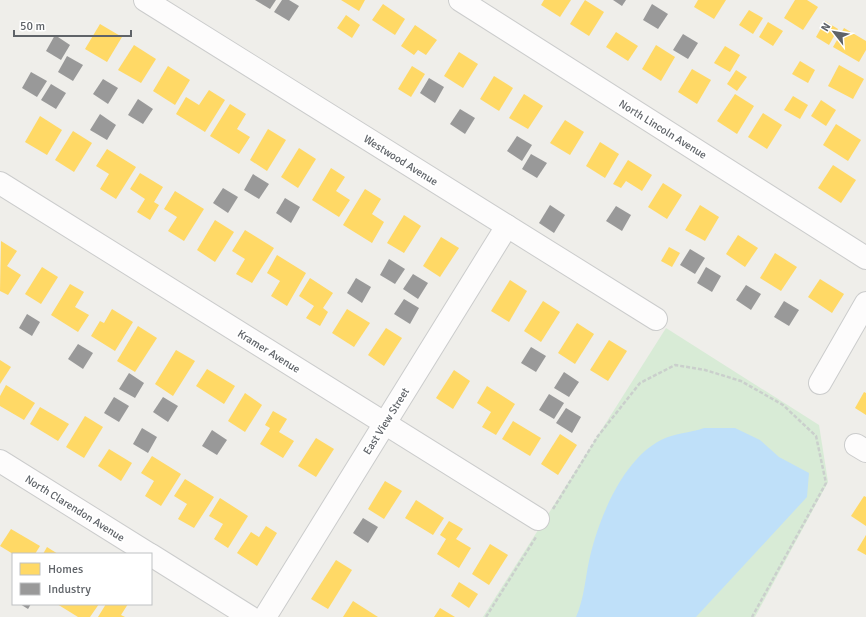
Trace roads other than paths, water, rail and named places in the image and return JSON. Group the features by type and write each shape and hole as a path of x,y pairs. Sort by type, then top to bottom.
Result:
{"street":[{"name":"Westwood Avenue","path":"145,0 656,319"},
{"name":"North Lincoln Avenue","path":"460,0 866,258"},
{"name":"Kramer Avenue","path":"0,182 542,522"},
{"name":"East View Street","path":"266,617 507,226"},
{"path":"820,383 866,303"},
{"name":"North Clarendon Avenue","path":"0,461 147,553"},
{"name":"North Clarendon Avenue","path":"152,556 250,617"}],"water":[{"path":"704,428 735,428 760,440 779,457 809,473 807,497 696,617 576,617 581,603 593,545 605,510 623,476 647,449 661,440"}]}
